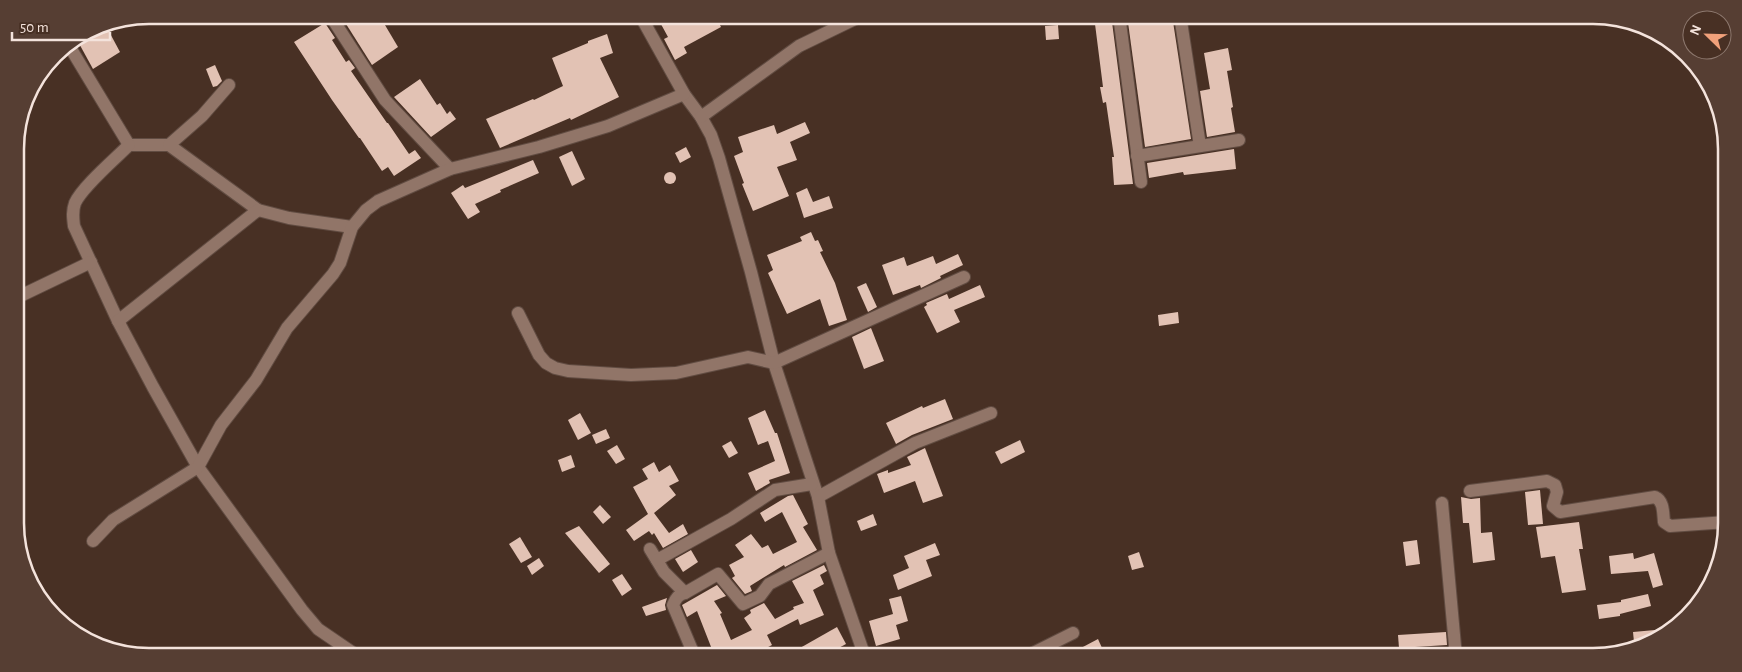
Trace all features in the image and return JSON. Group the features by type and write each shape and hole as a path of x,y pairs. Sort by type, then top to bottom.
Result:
{"street":[{"path":"336,24 385,100 450,169"},
{"path":"645,24 684,94 701,117 711,136 720,161 774,363 812,484 818,497 829,553 862,648"},
{"path":"701,117 800,46 845,24"},
{"path":"1120,24 1141,182"},
{"path":"1181,24 1200,146"},
{"path":"72,50 129,145"},
{"path":"169,145 202,116 229,85"},
{"path":"93,541 113,520 198,467 221,425 256,380 287,328 340,263 352,227 366,210 378,201 450,169 538,147 608,126 684,94"},
{"path":"1137,156 1239,140"},
{"path":"346,648 318,628 302,610 198,467 118,320 74,226 72,214 75,203 81,193 129,145 169,145 258,210 289,218 352,227"},
{"path":"118,320 258,210"},
{"path":"24,294 90,262"},
{"path":"518,313 539,355 546,363 555,368 568,371 631,376 676,374 748,357 774,363 964,277"},
{"path":"818,497 916,443 991,413"},
{"path":"1470,491 1547,481 1556,484 1557,492 1553,506 1560,512 1655,497 1662,504 1664,522 1670,526 1718,523"},
{"path":"656,560 731,519 775,490 812,484"},
{"path":"1442,503 1455,648"},
{"path":"650,549 664,572 685,593"},
{"path":"690,648 673,605 675,598 718,574 743,604 760,596 769,584 829,553"},
{"path":"1043,648 1073,633"}],"building":[{"path":"326,24 335,38 332,40 346,62 349,60 355,68 351,71 409,154 415,150 421,158 394,176 388,167 382,171 294,42"},
{"path":"346,24 384,24 398,47 372,65"},
{"path":"661,24 720,24 721,27 684,47 687,53 675,60 664,39 668,37"},
{"path":"1095,24 1112,24 1133,184 1114,185 1112,157 1114,157 1106,102 1103,103 1100,87 1103,87"},
{"path":"1128,24 1173,24 1191,139 1145,147"},
{"path":"1058,25 1059,39 1046,40 1045,26"},
{"path":"108,30 120,52 93,69 80,45"},
{"path":"607,34 613,53 600,58 619,97 571,120 570,118 500,148 486,119 563,86 552,58"},
{"path":"1228,48 1232,70 1227,71 1235,132 1207,137 1200,91 1210,89 1204,53"},
{"path":"215,65 222,81 213,87 206,69"},
{"path":"420,79 437,105 440,103 447,114 450,111 456,119 431,137 394,97"},
{"path":"805,122 810,133 790,142 797,160 777,167 789,196 753,211 742,184 744,183 734,156 743,152 738,137 774,125 777,134"},
{"path":"686,147 691,157 680,163 675,153"},
{"path":"1234,149 1236,169 1184,175 1183,172 1149,178 1147,163"},
{"path":"572,151 585,179 572,186 559,157"},
{"path":"533,160 539,173 500,190 501,192 475,204 480,212 468,219 451,193 463,185 465,188"},
{"path":"672,172 675,173 675,183 668,184 665,183 664,176 665,173"},
{"path":"807,188 813,202 829,196 833,208 804,218 796,193"},
{"path":"811,232 815,241 818,240 823,251 820,252 835,283 847,320 829,326 820,299 787,314 768,273 773,270 767,255 802,241 800,237"},
{"path":"958,254 963,265 921,288 920,285 893,295 882,265 904,257 907,266 933,256 936,264"},
{"path":"866,283 877,307 868,312 857,287"},
{"path":"980,285 985,297 954,310 960,322 937,333 924,307 927,305 926,303 947,294 949,299"},
{"path":"1178,312 1179,323 1159,326 1158,315"},
{"path":"871,328 884,361 864,369 852,337"},
{"path":"945,399 953,419 912,435 896,444 886,423 922,406 923,408"},
{"path":"765,410 775,433 777,433 790,473 769,480 770,483 756,491 748,473 775,461 768,441 758,445 748,418"},
{"path":"580,413 591,433 578,440 568,420"},
{"path":"606,429 610,438 596,444 592,435"},
{"path":"1020,440 1025,452 1001,464 995,452"},
{"path":"731,441 738,453 729,458 722,446"},
{"path":"617,445 625,459 616,464 607,451"},
{"path":"925,448 943,496 923,503 915,481 884,493 877,474 888,470 888,473 911,465 907,457"},
{"path":"571,455 575,467 562,472 558,460"},
{"path":"654,462 659,472 670,465 679,481 669,486 676,495 654,513 669,533 683,524 688,534 663,548 654,533 652,535 649,531 634,541 626,530 648,514 633,487 648,479 642,469"},
{"path":"1540,490 1543,524 1528,525 1525,492"},
{"path":"793,495 808,524 803,527 817,550 785,567 784,565 750,586 752,591 745,594 732,578 735,576 729,565 744,557 735,545 751,534 762,548 768,545 773,554 797,542 782,512 765,522 760,513 788,496"},
{"path":"1461,497 1480,498 1481,533 1492,532 1495,560 1473,563 1469,523 1463,523"},
{"path":"600,505 611,517 603,524 593,512"},
{"path":"873,514 877,525 861,531 857,521"},
{"path":"1579,522 1583,549 1579,549 1586,590 1562,593 1555,556 1541,558 1536,527"},
{"path":"579,526 610,564 599,573 565,533"},
{"path":"520,537 532,557 521,563 509,544"},
{"path":"1417,540 1420,564 1406,566 1403,542"},
{"path":"935,543 940,555 926,560 932,576 898,590 893,575 909,568 904,556"},
{"path":"691,550 698,562 683,572 675,559"},
{"path":"1139,552 1144,567 1132,570 1128,556"},
{"path":"1633,553 1634,559 1654,553 1663,585 1653,588 1648,571 1611,574 1609,556"},
{"path":"539,558 544,566 532,575 527,566"},
{"path":"824,565 827,571 820,575 824,584 813,590 824,615 800,625 798,619 767,635 772,645 766,648 711,648 697,611 687,617 682,605 717,585 726,596 714,601 722,613 720,614 731,640 752,630 744,618 751,613 750,610 764,603 775,619 794,609 793,607 804,603 792,581"},
{"path":"622,574 632,589 622,596 612,580"},
{"path":"1648,594 1651,606 1620,614 1620,616 1599,619 1597,605 1621,602 1621,600"},
{"path":"901,596 908,621 896,625 900,639 876,646 869,621 893,614 889,599"},
{"path":"667,598 666,610 646,616 642,607"},
{"path":"837,627 846,644 839,648 800,648"},
{"path":"1659,630 1634,642 1633,632"},
{"path":"1446,632 1447,645 1399,648 1398,635"},
{"path":"1098,639 1102,648 1081,648"}]}
